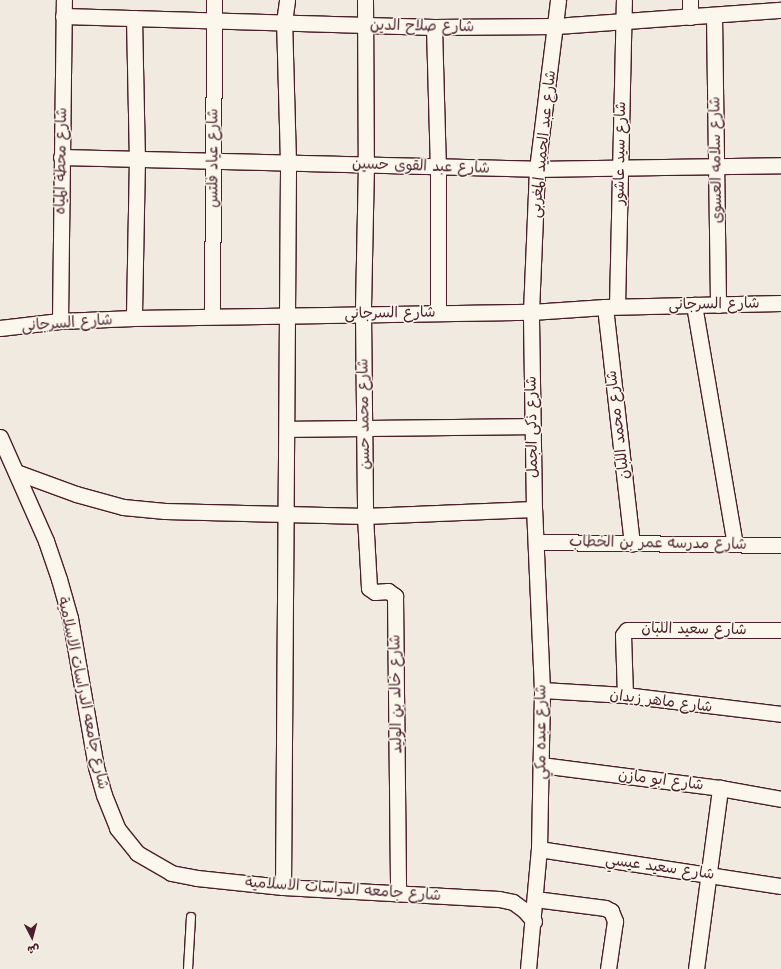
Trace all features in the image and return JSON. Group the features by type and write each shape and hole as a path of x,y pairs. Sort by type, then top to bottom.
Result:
{"street":[{"name":"شارع محطة المياه","path":"60,322 64,0"},
{"name":"شارع عياد فلتس","path":"212,316 214,0"},
{"path":"283,886 288,315 288,162 284,22 287,0"},
{"name":"شارع محمد حسن","path":"365,0 366,164 362,313 365,516"},
{"name":"شارع عبد الحميد المغربى","path":"531,312 537,169 556,26 558,0"},
{"name":"شارع سيد عاشور","path":"611,307 619,169 622,21 624,0"},
{"path":"690,0 690,17"},
{"name":"شارع صلاح الدين","path":"63,16 214,19 434,27 556,26 781,10"},
{"name":"شارع سلامه العسوى","path":"714,15 718,305"},
{"path":"134,18 136,158 134,318"},
{"path":"434,27 438,166 438,312"},
{"name":"شارع عبد القوى حسين","path":"61,157 537,169 619,169 781,165"},
{"name":"شارع السرجانى","path":"0,328 60,322 134,318 362,313 531,312 611,307 781,303"},
{"path":"694,305 735,544"},
{"name":"شارع محمد اللبان","path":"611,307 632,543"},
{"name":"شارع ذكى الجمل","path":"531,312 532,426 536,542"},
{"path":"287,429 532,426"},
{"name":"شارع جامعه الدراسات الاسلامية","path":"0,437 16,472 59,579 70,618 96,768 117,828 137,853 171,873 283,886 499,899 512,902 524,910 534,920"},
{"path":"16,472 76,494 123,507 286,515 365,516 534,509"},
{"name":"شارع خالد بن الوليد","path":"365,516 368,585 372,590 388,591 395,596 398,893"},
{"name":"شارع مدرسه عمر بن الخطاب","path":"536,542 781,545"},
{"name":"شارع عبده مكي","path":"528,969 534,920 539,849 541,765 542,690 536,542"},
{"name":"شارع سعيد اللبان","path":"626,695 623,635 627,630 781,630"},
{"name":"شارع ماهر زيدان","path":"542,690 626,695 781,714"},
{"name":"شارع ابو مازن","path":"541,765 720,788 781,799"},
{"path":"696,969 720,788"},
{"name":"شارع سعيد عيسي","path":"539,849 781,886"},
{"path":"535,899 605,908 611,911 615,921 608,969"}],"lane":[{"path":"188,969 191,918"}]}
